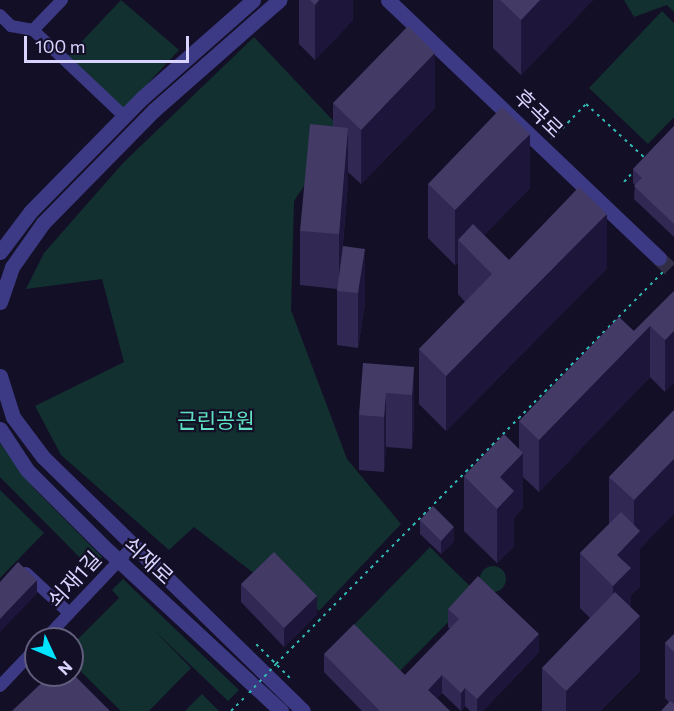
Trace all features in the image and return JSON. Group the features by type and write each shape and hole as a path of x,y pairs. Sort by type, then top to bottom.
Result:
{"street":[{"path":"33,30 62,0"},
{"path":"0,252 31,211 124,116 253,0"},
{"path":"0,302 12,267 43,223 154,110 279,0"},
{"name":"후곡로","path":"388,0 663,262"},
{"path":"0,15 11,26 33,30 124,116"},
{"path":"0,376 13,417 28,440 133,546 303,711"},
{"name":"쇠재로","path":"0,429 27,470 119,561 281,711"},
{"name":"쇠재1길","path":"56,627 133,546"},
{"path":"22,568 69,613"},
{"path":"0,686 24,661"}],"path":[{"path":"544,147 586,104 646,159"},
{"path":"624,182 653,152"},
{"path":"231,711 663,262"},
{"path":"276,664 329,610"},
{"path":"256,644 293,681"}],"green space":[{"path":"121,0 179,50 124,109 68,56"},
{"path":"624,0 674,0 674,12 667,5 634,17"},
{"path":"662,11 674,23 674,117 648,144 589,88"},
{"name":"근린공원","path":"254,37 342,130 294,201 291,310 347,459 401,524 319,611 273,568 260,578 194,527 169,550 61,455 35,406 124,362 102,279 26,289 44,253 123,163"},
{"path":"0,443 32,486 102,557 94,572 0,477"},
{"path":"0,490 44,533 0,578"},
{"path":"430,547 477,593 392,679 346,633"},
{"path":"493,566 503,569 506,579 503,589 493,592 483,589 480,579 483,569"},
{"path":"123,579 239,690 228,701 153,629 191,668 149,711 121,711 84,675 84,633 119,598 112,590"},
{"path":"202,694 219,711 185,711"}],"building":[{"path":"500,0 540,0 521,20"},
{"path":"408,26 435,53 361,130 333,103"},
{"path":"502,107 530,134 455,210 428,184"},
{"path":"310,124 348,128 339,234 300,231"},
{"path":"674,126 674,224 634,186 642,178 633,169"},
{"path":"579,187 607,214 446,376 419,349 492,274 458,240 473,224 509,260"},
{"path":"343,246 365,249 358,293 337,291"},
{"path":"674,291 674,331 665,340 650,326 539,440 519,421 619,317 634,331"},
{"path":"363,363 414,367 412,395 386,393 384,417 359,415"},
{"path":"674,410 674,459 634,500 609,477"},
{"path":"504,434 523,453 500,477 514,491 497,509 464,476"},
{"path":"433,506 454,527 441,541 420,520"},
{"path":"621,512 640,531 617,555 631,568 613,586 580,553"},
{"path":"274,552 317,596 284,628 241,584"},
{"path":"18,562 37,580 0,619 0,582"},
{"path":"478,576 539,634 477,699 465,688 461,693 442,675 428,690 450,711 380,711 324,654 354,624 405,675 459,619 448,609"},
{"path":"615,592 640,616 566,691 542,668"},
{"path":"674,634 674,652 665,643"},
{"path":"84,685 110,711 12,711 37,687 84,687"},
{"path":"670,701 674,704 674,711 661,711"}],"tunnel":[{"path":"659,258 674,272"}]}
